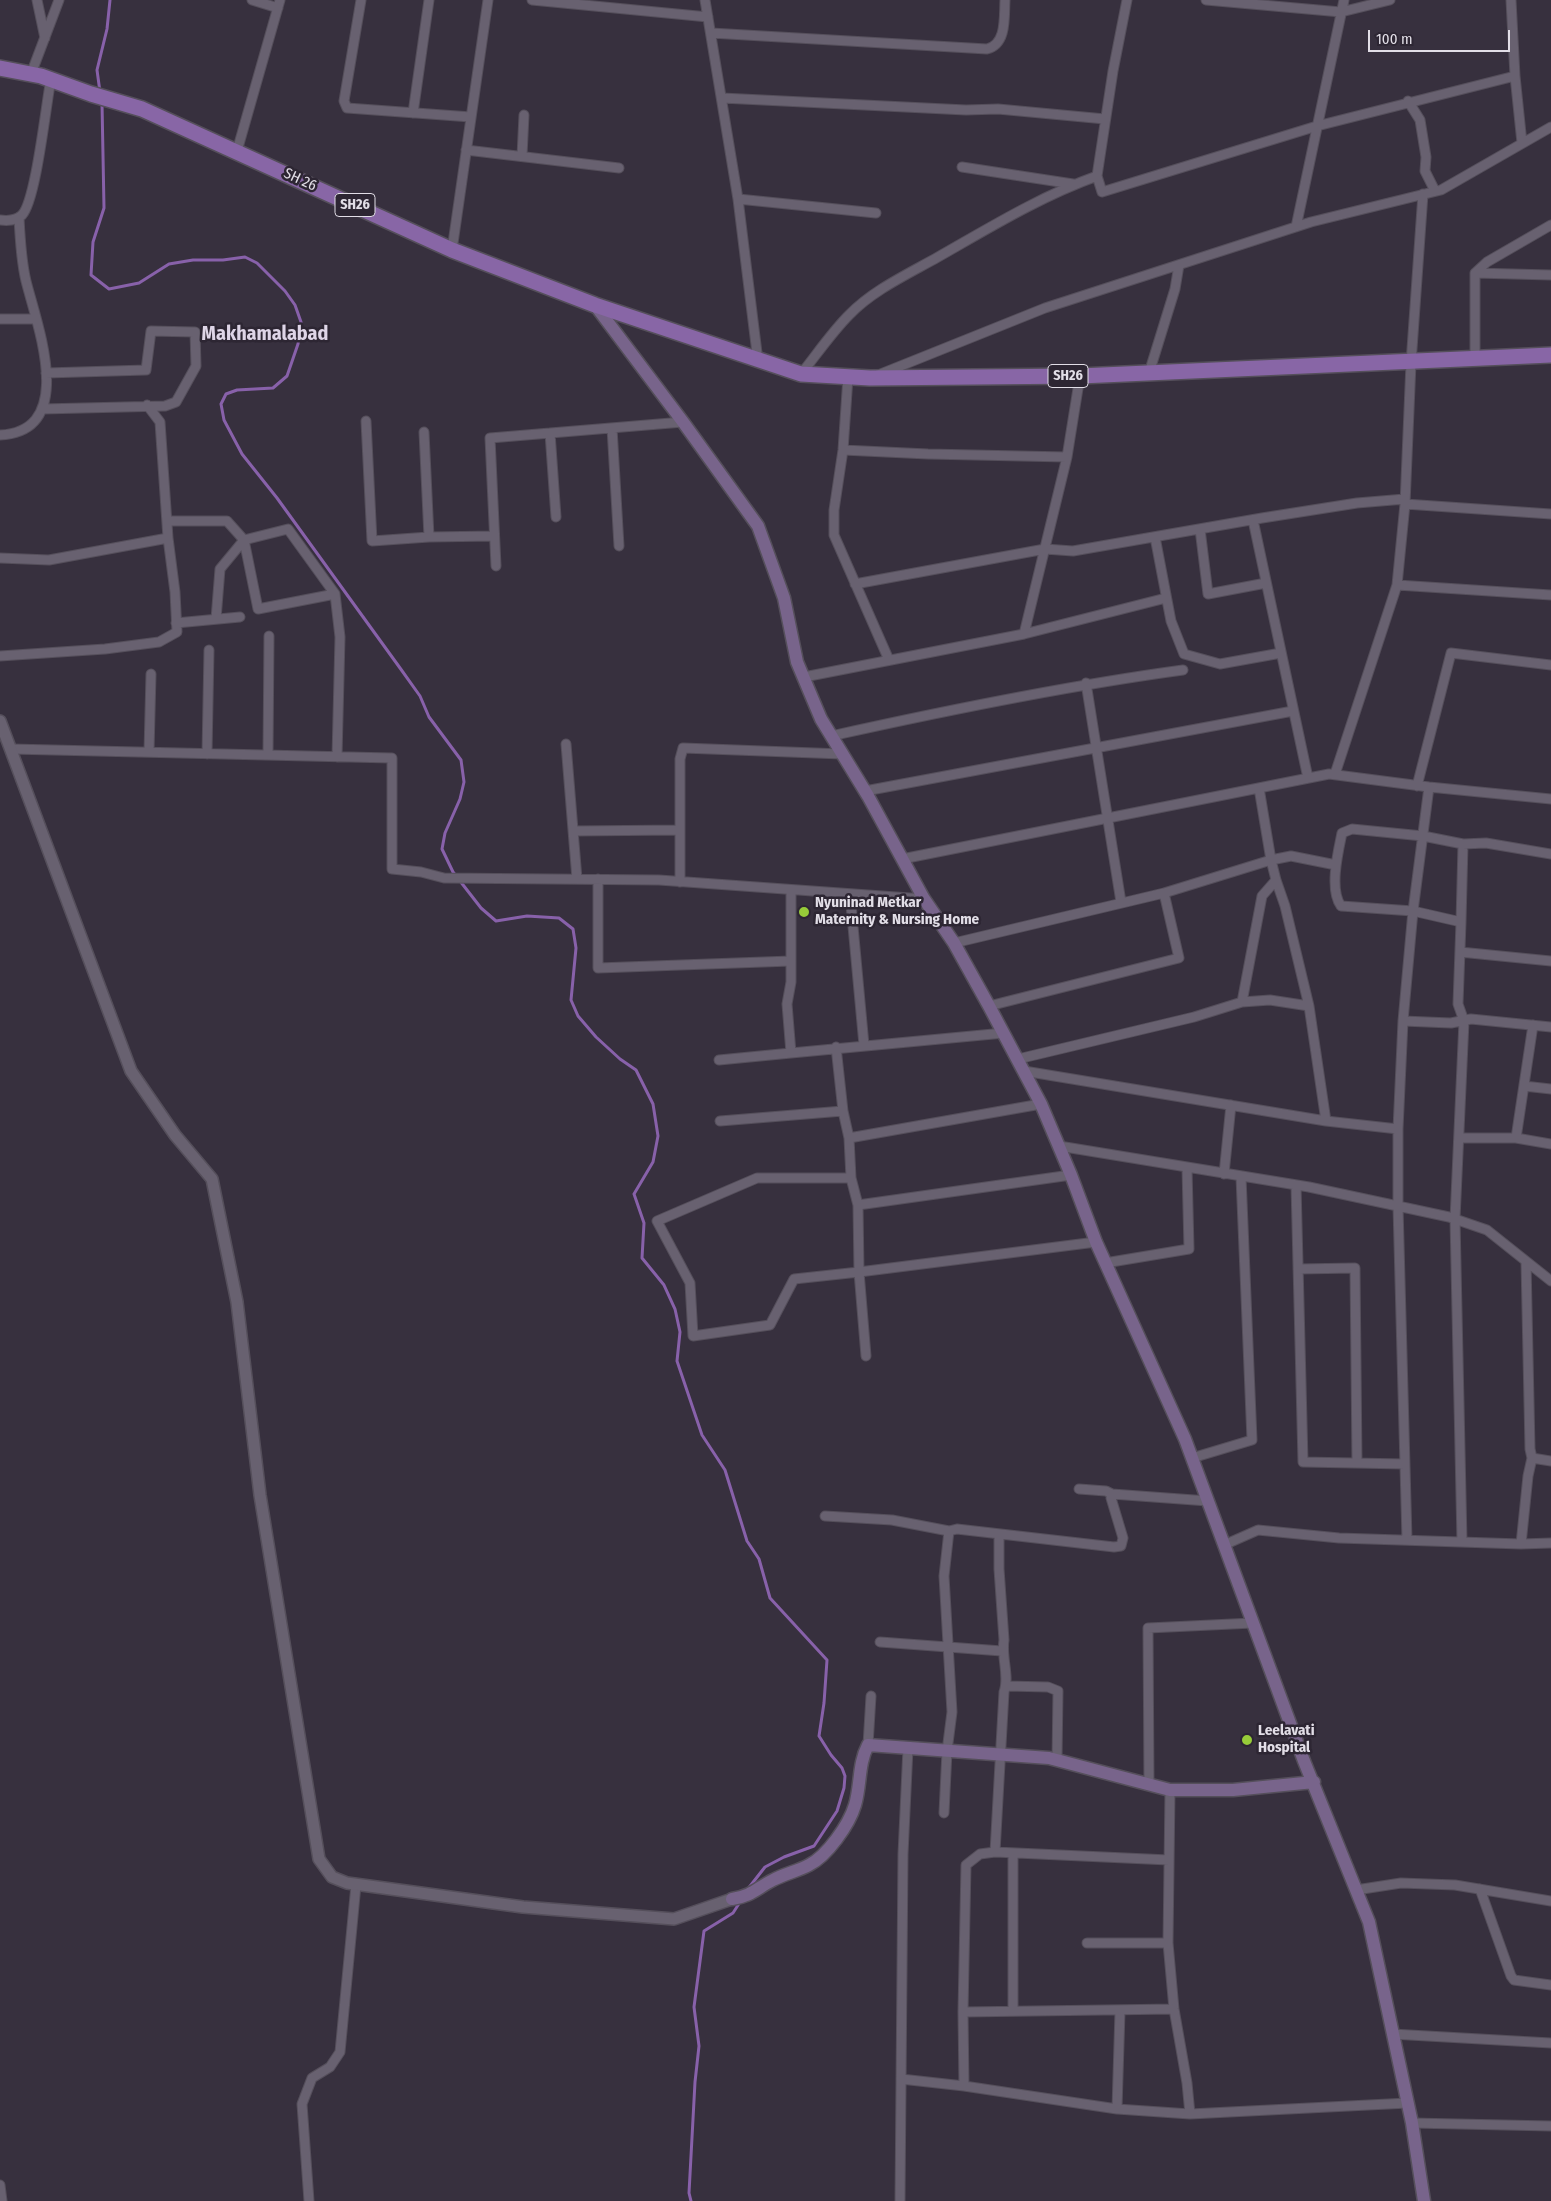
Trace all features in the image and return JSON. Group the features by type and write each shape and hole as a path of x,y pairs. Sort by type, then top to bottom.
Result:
{"main road":[{"name":"SH 26","path":"0,68 51,79 91,94 142,109 452,250 596,305"},
{"name":"SH26","path":"596,305 801,374 848,377 1080,376 1410,363 1551,355"},
{"path":"596,305 758,526 784,598 798,662 821,719 865,791 924,899 954,943 1004,1032 1041,1104 1071,1175 1096,1242 1192,1458 1304,1761 1369,1922 1412,2123 1424,2201"},
{"path":"732,1899 746,1897 779,1876 810,1865 823,1855 840,1834 855,1806 862,1756 868,1746 1057,1760 1170,1790 1233,1790 1314,1782"}],"street":[{"path":"37,0 45,38"},
{"path":"31,74 59,0"},
{"path":"237,152 279,4 252,0"},
{"path":"361,0 344,101 347,108 471,117"},
{"path":"413,113 429,0"},
{"path":"452,250 488,0"},
{"path":"532,0 708,17"},
{"path":"706,0 738,199 758,361"},
{"path":"711,33 986,49 993,47 999,42 1003,32 1005,0"},
{"path":"1127,0 1105,119 1097,176 1102,192 1318,126 1408,101 1515,76"},
{"path":"1206,0 1287,3 1342,12 1390,0"},
{"path":"1296,227 1344,0"},
{"path":"1511,0 1515,76 1522,144"},
{"path":"0,220 14,220 22,215 28,203 33,186 51,79"},
{"path":"722,98 966,110 998,109 1105,119"},
{"path":"1408,101 1420,120 1426,157 1425,171 1434,191"},
{"path":"522,156 524,115"},
{"path":"870,378 1045,308 1296,227 1441,190 1551,127"},
{"path":"466,150 619,168"},
{"path":"962,167 1074,184"},
{"path":"801,374 849,315 865,301 904,276 1005,219 1074,184 1097,176"},
{"path":"1335,774 1397,585 1405,502 1410,363 1424,194"},
{"path":"738,199 876,212"},
{"path":"0,435 20,432 38,417 42,409 47,382 43,343 25,279 18,217"},
{"path":"1475,358 1475,273 1487,262 1551,225"},
{"path":"1149,373 1175,289 1179,265"},
{"path":"1475,273 1551,275"},
{"path":"0,319 36,319"},
{"path":"42,409 165,406 176,402 196,366 195,332 151,331 146,370 46,373"},
{"path":"1024,634 1067,457 1080,376"},
{"path":"848,377 843,450 834,510 834,536 889,660"},
{"path":"0,656 105,649 159,642 177,632 160,422 147,406"},
{"path":"366,421 372,541 429,537 494,536"},
{"path":"496,566 490,438 683,422"},
{"path":"612,428 619,546"},
{"path":"424,432 429,537"},
{"path":"550,433 556,517"},
{"path":"843,450 1067,457"},
{"path":"855,584 1045,548 1072,551 1357,503 1405,502 1551,514"},
{"path":"1253,520 1308,778"},
{"path":"167,521 227,521 244,540 258,609 335,594"},
{"path":"216,619 220,569 244,540 288,529 335,594 340,637 336,757"},
{"path":"1200,529 1208,594 1266,583"},
{"path":"1154,537 1171,621 1184,654 1220,664 1281,653"},
{"path":"0,558 49,560 168,538"},
{"path":"1397,585 1551,595"},
{"path":"804,677 1024,634 1166,598"},
{"path":"176,623 240,617"},
{"path":"268,755 269,636"},
{"path":"207,754 209,650"},
{"path":"1417,786 1451,653 1551,665"},
{"path":"831,736 956,708 1086,683 1184,670"},
{"path":"149,752 151,674"},
{"path":"1086,683 1121,902"},
{"path":"865,791 1294,711"},
{"path":"1,727 11,749 131,1071 175,1135 212,1179 237,1302 260,1495 319,1859 332,1876 347,1884 523,1906 674,1919 732,1899"},
{"path":"566,744 577,879"},
{"path":"680,882 680,759 683,748 842,754"},
{"path":"11,749 392,758 392,869 421,872 444,878 598,879 680,882 924,899"},
{"path":"902,858 1329,774 1417,786 1551,799"},
{"path":"1407,1540 1398,1206 1398,1129 1403,1021 1413,911 1429,787"},
{"path":"1259,788 1271,860 1285,906 1310,1006 1326,1121"},
{"path":"1461,922 1413,911 1341,906 1337,900 1336,865 1342,834 1352,829 1423,836 1462,844 1486,843 1551,854"},
{"path":"573,831 679,830"},
{"path":"1462,844 1458,1004 1464,1021 1455,1219 1462,1542"},
{"path":"954,943 1164,893 1271,860 1291,856 1336,865"},
{"path":"598,879 598,968 791,961"},
{"path":"1242,1002 1262,896 1276,880"},
{"path":"791,890 791,982 787,1004 791,1053"},
{"path":"989,1006 1179,958 1164,893"},
{"path":"850,894 864,1045"},
{"path":"1460,952 1551,961"},
{"path":"1021,1065 1242,1002 1270,1000 1310,1006"},
{"path":"1403,1021 1464,1021 1471,1019 1551,1028"},
{"path":"1516,1138 1533,1026"},
{"path":"719,1060 1004,1032"},
{"path":"836,1047 843,1111 849,1138 852,1178 858,1205 859,1272 866,1356"},
{"path":"1021,1065 1231,1105 1326,1121 1398,1129"},
{"path":"1524,1086 1551,1089"},
{"path":"849,1138 1041,1104"},
{"path":"1224,1174 1231,1105"},
{"path":"720,1121 843,1111"},
{"path":"1459,1138 1516,1138 1551,1144"},
{"path":"1058,1146 1296,1185 1455,1219 1487,1230 1551,1280"},
{"path":"1105,1263 1189,1249 1187,1168"},
{"path":"858,1205 1071,1175"},
{"path":"1192,1458 1252,1440 1241,1177"},
{"path":"852,1178 757,1178 657,1221 690,1283 693,1336 770,1325 794,1279 1096,1242"},
{"path":"1296,1185 1304,1462 1405,1464"},
{"path":"1521,1544 1528,1476 1532,1458 1530,1449 1526,1262"},
{"path":"1298,1269 1355,1268 1358,1463"},
{"path":"1532,1458 1551,1460"},
{"path":"1079,1489 1106,1491 1112,1494 1208,1501"},
{"path":"825,1516 892,1520 949,1531 957,1529 1114,1548 1121,1546 1123,1538 1112,1494"},
{"path":"1224,1545 1258,1530 1339,1538 1521,1544 1551,1543"},
{"path":"944,1813 947,1751 952,1712 951,1660 948,1648 944,1576 949,1531"},
{"path":"996,1852 1004,1692 1007,1686 1002,1651 1004,1640 999,1569 1000,1534"},
{"path":"1149,1784 1148,1628 1253,1623"},
{"path":"880,1642 1002,1651"},
{"path":"1007,1686 1048,1687 1058,1692 1057,1760"},
{"path":"868,1746 871,1696"},
{"path":"900,2201 903,1854 908,1748"},
{"path":"1170,1790 1168,1943 1174,2009 1188,2083 1190,2114"},
{"path":"964,2086 963,2012 966,1865 980,1854 996,1852 1168,1860"},
{"path":"1013,1854 1013,2010"},
{"path":"1356,1890 1401,1883 1455,1885 1551,1901"},
{"path":"309,2201 302,2104 312,2078 330,2067 340,2052 356,1885"},
{"path":"1480,1889 1511,1976 1514,1980 1551,1985"},
{"path":"1087,1943 1168,1943"},
{"path":"963,2012 1174,2009"},
{"path":"1117,2109 1120,2011"},
{"path":"1392,2034 1551,2043"},
{"path":"901,2079 964,2086 1117,2109 1190,2114 1408,2103"},
{"path":"1412,2123 1551,2126"},
{"path":"0,2184 2,2201"}],"waterway":[{"path":"100,92 97,70 107,29 110,0"},
{"path":"102,103 104,208 93,242 91,275 109,289 139,283 169,264 193,260 223,260 245,257 257,263 285,291 295,305 301,322 298,344 287,376 273,388 237,390 226,394 221,404 224,420 242,454 277,498 400,668 420,696 429,717 461,760 464,782 460,799 445,833 442,849 453,872 481,908 496,921 527,916 559,918 573,929 576,948 571,1000 578,1016 596,1037 620,1059 636,1070 653,1104 658,1136 653,1162 634,1194 644,1223 642,1258 664,1285 675,1309 680,1332 677,1361 702,1435 725,1470 747,1541 759,1559 770,1598 827,1660 824,1703 819,1736 842,1768 845,1776 844,1788 837,1811 814,1846 784,1857 765,1867 747,1890"},
{"path":"691,2201 689,2193 695,2082 699,2046 694,2007 704,1931 733,1913 740,1902"}],"place":[{"name":"Nyuninad Metkar Maternity & Nursing Home","path":"804,912"},
{"name":"Leelavati Hospital","path":"1247,1740"}],"district":[{"name":"Makhamalabad","path":"265,334"}]}
